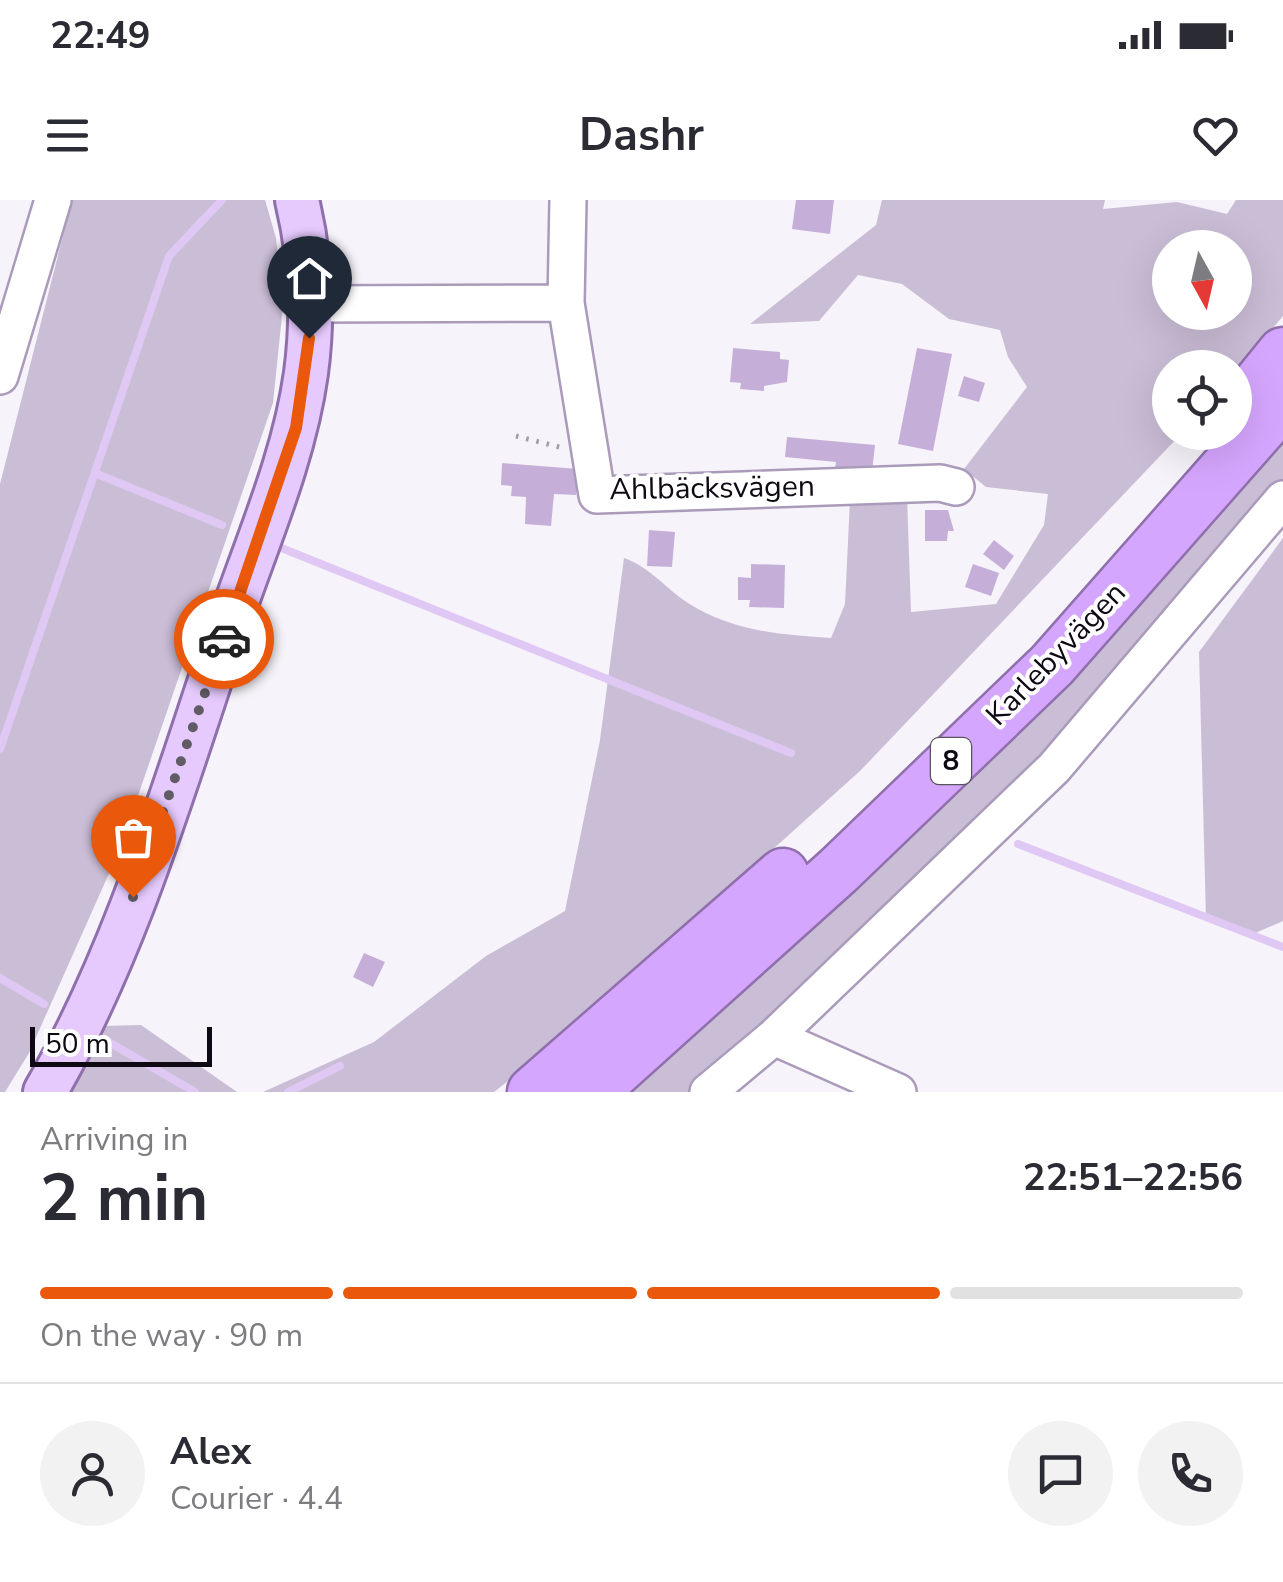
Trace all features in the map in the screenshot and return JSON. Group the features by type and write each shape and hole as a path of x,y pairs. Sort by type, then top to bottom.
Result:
{"highway":[{"path":"1252,391 1283,354"},
{"name":"Karlebyvägen","path":"592,1092 838,870 1052,664 1283,404"},
{"name":"Karlebyvägen","path":"532,1092 818,844 1025,644 1201,450"}],"main road":[{"path":"45,1092 86,1018 121,931 296,428 312,304 310,250 297,200"}],"street":[{"path":"0,376 53,200"},
{"name":"Ahlbäcksvägen","path":"568,200 566,303 597,495 940,483 956,487"},
{"path":"312,304 566,303"},
{"path":"708,1092 774,1036 1054,768 1283,499"},
{"path":"774,1036 898,1092"}],"path":[{"path":"516,436 590,455"}],"shaded area":[{"path":"72,200 265,200 276,238 283,306 273,403 119,851 29,1053 5,1092 0,1092 0,484"},
{"path":"882,200 1105,200 1103,209 1177,202 1227,214 1236,200 1283,200 1283,316 1252,353 1152,350 1152,450 1166,450 860,771 564,1037 494,1092 263,1092 374,1042 486,956 565,911 600,740 624,558 650,572 688,603 722,620 775,633 831,638 845,604 850,500 907,496 911,612 996,604 1044,525 1048,494 986,487 964,469 1027,387 1008,357 1000,330 949,319 902,284 858,275 819,321 750,324 876,225"},
{"path":"1283,432 1283,504 944,866 692,1092 618,1092"},
{"path":"1283,538 1283,921 1253,934 1206,918 1199,652"},
{"path":"141,1025 237,1092 63,1092 101,1026"}],"building":[{"path":"796,200 834,200 830,234 792,229"},
{"path":"733,348 780,352 780,359 789,360 787,382 764,386 764,391 740,389 741,383 730,382"},
{"path":"917,348 952,354 933,451 898,444"},
{"path":"964,376 985,383 979,402 958,396"},
{"path":"787,437 875,445 872,472 835,468 836,462 785,457"},
{"path":"502,463 578,469 576,495 554,494 551,526 525,524 526,497 511,496 512,486 501,485"},
{"path":"925,510 948,510 954,531 948,531 947,541 925,541"},
{"path":"649,530 675,532 672,567 647,566"},
{"path":"994,540 1014,556 1004,570 983,554"},
{"path":"751,564 785,565 784,608 749,607 750,600 738,600 738,577 751,578"},
{"path":"973,564 999,573 991,596 965,587"},
{"path":"364,953 385,962 373,987 353,977"}],"waterway":[{"path":"0,749 169,256 222,200"},
{"path":"97,474 222,525"},
{"path":"279,547 791,753"},
{"path":"1018,844 1283,947"},
{"path":"0,978 44,1004"},
{"path":"100,1037 195,1092"},
{"path":"288,1092 340,1066"}],"way so far":[{"path":"133,897 224,639"}],"route":[{"path":"224,639 296,428 309,338"}]}
